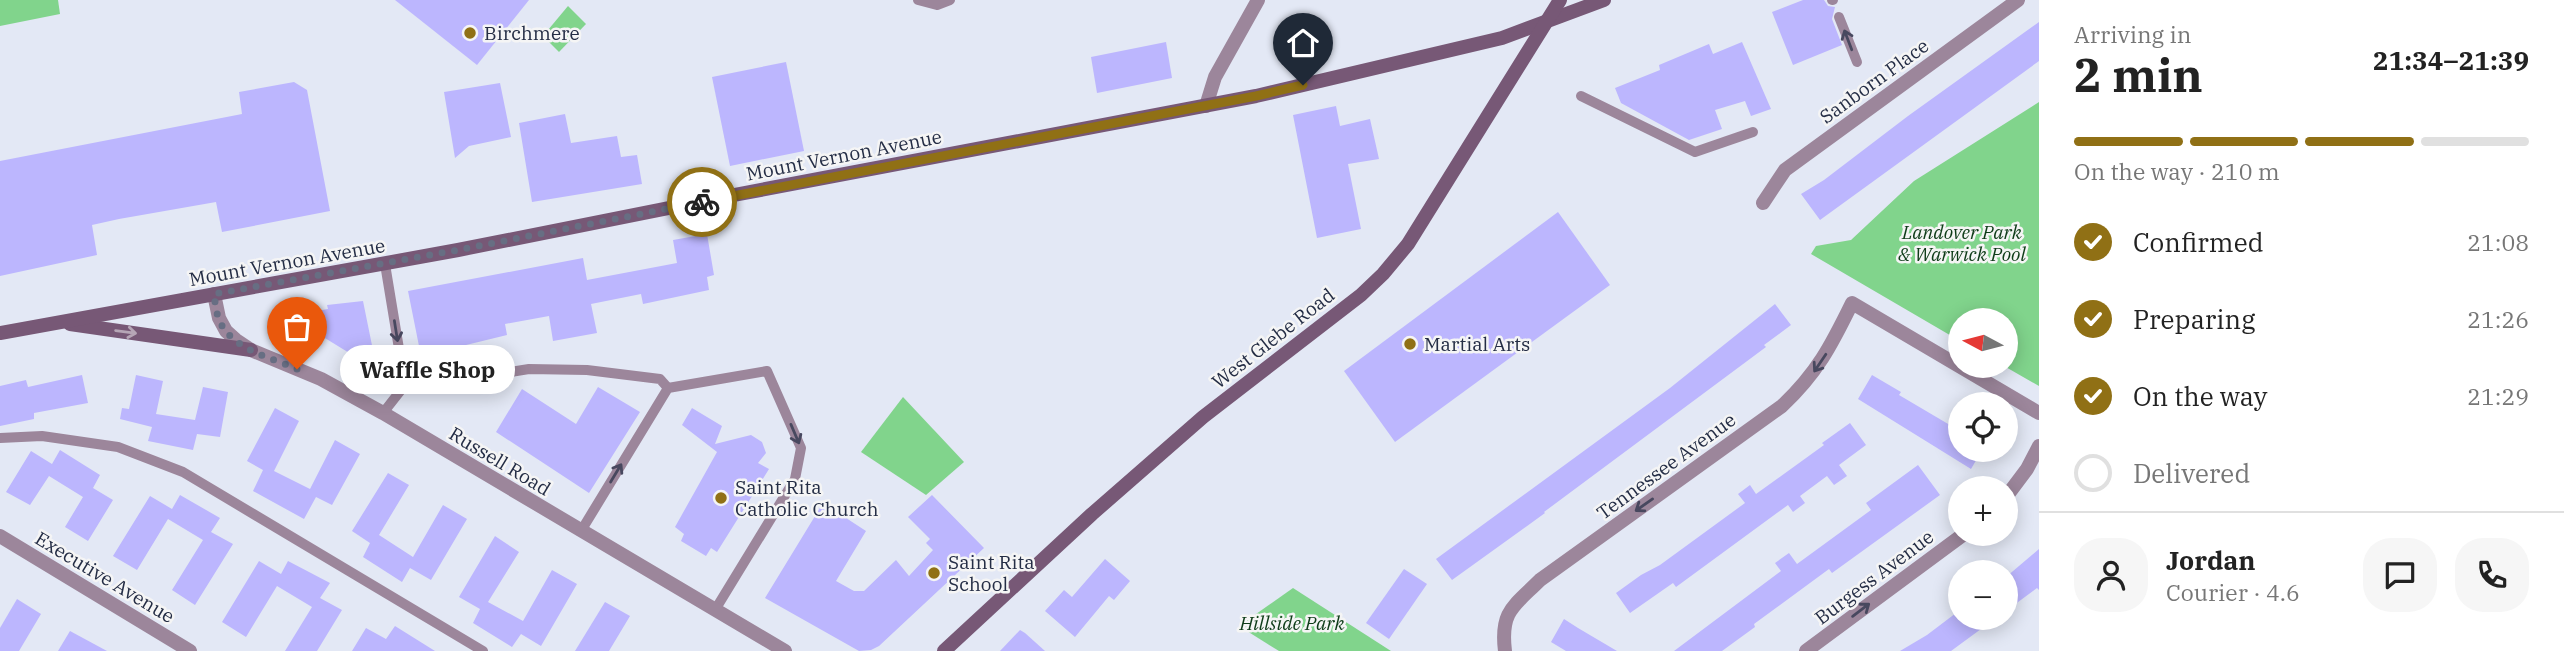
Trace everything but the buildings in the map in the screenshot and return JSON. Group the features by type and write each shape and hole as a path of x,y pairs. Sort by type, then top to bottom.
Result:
{"main road":[{"name":"West Glebe Road","path":"944,651 1092,514 1203,417 1374,284 1408,244 1560,0"},
{"name":"Mount Vernon Avenue","path":"0,333 385,264 1206,106 1479,45 1604,0"},
{"path":"58,323 251,351"}],"street":[{"path":"1206,106 1215,77 1258,0"},
{"name":"Sanborn Place","path":"1763,203 1785,170 2018,0"},
{"name":"Russell Road","path":"214,294 219,318 226,331 251,351 321,379 383,413 785,651"},
{"name":"Tennessee Avenue","path":"1505,651 1504,626 1508,611 1540,580 1782,406 1806,383 1822,362 1852,303 2039,413"},
{"path":"2018,481 2039,446"},
{"name":"Executive Avenue","path":"0,536 190,651"},
{"name":"Burgess Avenue","path":"1806,651 1948,546"}],"lane":[{"path":"918,0 937,5 950,0"},
{"path":"1839,17 1857,62"},
{"path":"1581,96 1695,152 1753,132"},
{"path":"385,264 405,385"},
{"path":"383,413 405,385 528,369 587,370 660,379 668,388"},
{"path":"581,531 668,388 767,371 800,447 795,479 715,610"},
{"path":"0,438 42,436 118,447 183,472 483,651"}],"green space":[{"path":"0,0 58,0 60,14 0,26"},
{"path":"568,6 586,24 559,52 543,36"},
{"name":"Landover Park & Warwick Pool","path":"2039,102 2039,386 2018,374 2018,308 1948,308 1948,334 1811,254 1816,246 1851,240 1914,181"},
{"path":"903,397 964,462 926,495 861,452"},
{"name":"Hillside Park","path":"1293,588 1391,651 1279,651 1239,626"}],"way so far":[{"path":"297,369 251,351 226,331 219,318 214,294 702,202"}],"place":[{"name":"Birchmere","path":"470,33"},
{"name":"Martial Arts","path":"1410,344"},
{"name":"Waffle Shop","path":"297,369"},
{"name":"Saint Rita Catholic Church","path":"721,498"},
{"name":"Saint Rita School","path":"934,573"}],"route":[{"path":"702,202 1303,85"}]}
